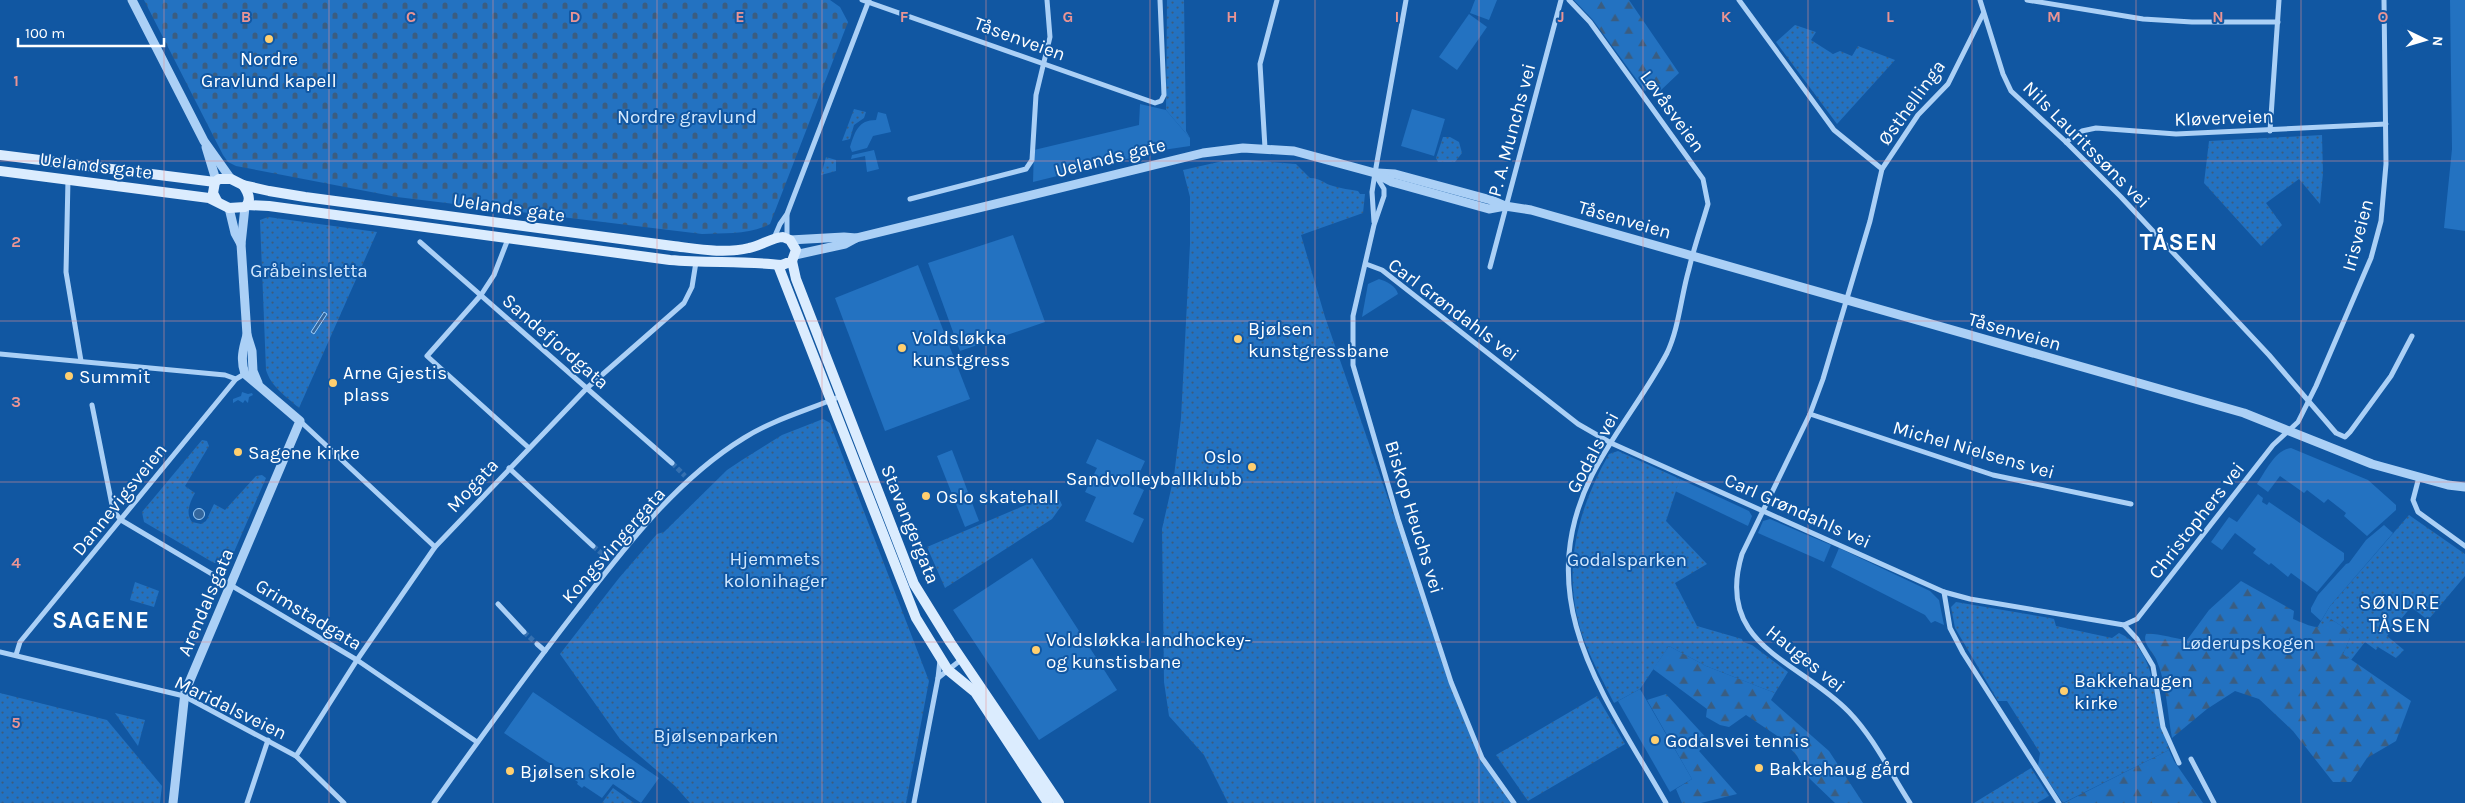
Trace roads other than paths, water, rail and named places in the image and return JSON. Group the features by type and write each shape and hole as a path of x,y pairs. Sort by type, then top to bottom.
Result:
{"main road":[{"name":"Uelands gate","path":"0,155 216,181 231,179 243,185 305,197 698,249 737,250 772,240 789,239"},
{"name":"Uelands gate","path":"0,171 217,201 229,208 269,206 647,258 696,262 786,265 794,258"},
{"path":"216,181 213,193 217,201"},
{"path":"243,185 249,196 246,206"},
{"path":"789,239 794,244 794,258"},
{"path":"772,240 767,253 775,264"},
{"name":"Stavangergata","path":"794,258 796,279 914,584 950,642 1059,803"},
{"name":"Stavangergata","path":"775,264 916,618 948,670 974,692 1048,803"}],"street":[{"path":"132,0 204,142 231,179"},
{"name":"Tåsenveien","path":"862,0 1153,103 1161,101 1164,95 1160,0"},
{"path":"910,199 1026,169 1032,160 1036,95 1050,37 1046,0"},
{"path":"1265,148 1260,64 1277,0"},
{"path":"1375,173 1406,0"},
{"name":"P. A. Munchs vei","path":"1490,267 1561,0"},
{"name":"Løvåsveien","path":"1569,0 1590,22 1703,179 1708,204 1693,255"},
{"path":"1739,0 1834,130 1882,169"},
{"name":"Nils Lauritssøns vei","path":"1980,0 2003,74 2011,91 2121,197 2268,355 2336,433 2345,437 2391,376 2412,336"},
{"path":"2027,0 2143,19 2192,22 2278,22"},
{"path":"2270,130 2279,0"},
{"name":"Irisveien","path":"2289,430 2298,422 2307,400 2316,386 2370,258 2380,221 2384,186 2386,124 2384,0"},
{"path":"772,240 787,214 869,1"},
{"name":"Østhellinga","path":"1846,299 1870,221 1882,169 1918,115 1948,84 1984,14"},
{"name":"Kløverveien","path":"2066,142 2082,131 2096,128 2176,134 2386,124"},
{"path":"204,142 216,181"},
{"name":"Uelands gate","path":"794,258 845,244 856,238 1195,155 1228,149 1265,148 1301,153 1375,173"},
{"name":"Tåsenveien","path":"1375,173 1395,174 1491,200 1506,206 1531,210 2244,413 2372,464 2448,485 2465,487"},
{"name":"Biskop Heuchs vei","path":"1374,225 1372,192 1375,173"},
{"name":"Biskop Heuchs vei","path":"1375,173 1384,189 1384,196 1374,225 1353,316 1353,365 1398,519 1451,682 1482,758 1514,803"},
{"path":"68,179 66,272 81,361"},
{"path":"246,206 241,244 247,335 242,352 242,366 258,384 435,547"},
{"path":"229,208 235,232 241,244"},
{"path":"787,214 789,239"},
{"name":"Uelands gate","path":"789,239 856,238"},
{"path":"508,239 494,275 481,295 427,356 529,448"},
{"name":"Sandefjordgata","path":"420,242 672,463"},
{"name":"Godals vei","path":"1666,803 1592,674 1572,612 1568,580 1569,553 1582,497 1611,443 1667,352 1693,255"},
{"name":"Mogata","path":"296,756 357,660 435,547 587,388 684,303 692,287 696,262"},
{"name":"Carl Grøndahls vei","path":"1366,264 1382,270 1578,424 1611,443 1944,592 1970,599 2124,625"},
{"name":"Hauges vei","path":"1846,299 1823,379 1810,414 1742,554 1737,569 1736,588 1743,621 1757,640 1847,709 1865,728 1910,803"},
{"path":"0,354 225,375 236,379"},
{"name":"Dannevigsveien","path":"16,655 20,642 236,379 249,372"},
{"name":"Kongsvingergata","path":"434,803 544,651 647,522 714,458 744,438 769,424 841,396"},
{"path":"92,405 113,510 121,520"},
{"name":"Michel Nielsens vei","path":"1810,414 1993,475 2131,504"},
{"name":"Arendalsgata","path":"173,803 184,696 300,422"},
{"name":"Christophers vei","path":"2124,625 2137,620 2250,474 2289,430"},
{"path":"509,468 593,546"},
{"path":"685,476 690,481"},
{"path":"2419,477 2413,500 2418,512 2465,546"},
{"name":"Grimstadgata","path":"121,520 357,660 477,742"},
{"path":"607,558 612,564"},
{"path":"1944,592 1950,628 1963,653 2059,803"},
{"path":"498,604 524,632"},
{"path":"2124,625 2137,639 2153,666 2163,727 2179,763"},
{"path":"538,644 544,651"},
{"name":"Maridalsveien","path":"0,652 184,696 296,756 344,803"},
{"path":"914,803 938,678 940,657"},
{"path":"938,678 963,659"},
{"path":"247,803 268,740"},
{"path":"2191,759 2214,803"}],"tunnel":[{"path":"672,463 685,476"},
{"path":"593,546 607,558"},
{"path":"524,632 537,644"}],"place":[{"name":"Nordre Gravlund kapell","path":"269,39"},
{"name":"Bjølsen kunstgressbane","path":"1238,339"},
{"name":"Voldsløkka kunstgress","path":"902,348"},
{"name":"Summit","path":"69,376"},
{"name":"Arne Gjestis plass","path":"333,383"},
{"name":"Sagene kirke","path":"238,452"},
{"name":"Oslo Sandvolleyballklubb","path":"1252,467"},
{"name":"Oslo skatehall","path":"926,496"},
{"name":"Voldsløkka landhockey- og kunstisbane","path":"1036,650"},
{"name":"Bakkehaugen kirke","path":"2064,691"},
{"name":"Godalsvei tennis","path":"1655,740"},
{"name":"Bakkehaug gård","path":"1759,768"},
{"name":"Bjølsen skole","path":"510,771"}],"district":[{"name":"TÅSEN","path":"2179,242"},
{"name":"SØNDRE TÅSEN","path":"2400,614"},
{"name":"SAGENE","path":"101,620"}],"park label":[{"name":"Nordre gravlund","path":"687,116"},
{"name":"Gråbeinsletta","path":"309,270"},
{"name":"Godalsparken","path":"1627,559"},
{"name":"Hjemmets kolonihager","path":"775,569"},
{"name":"Løderupskogen","path":"2248,642"},
{"name":"Bjølsenparken","path":"716,735"}]}
